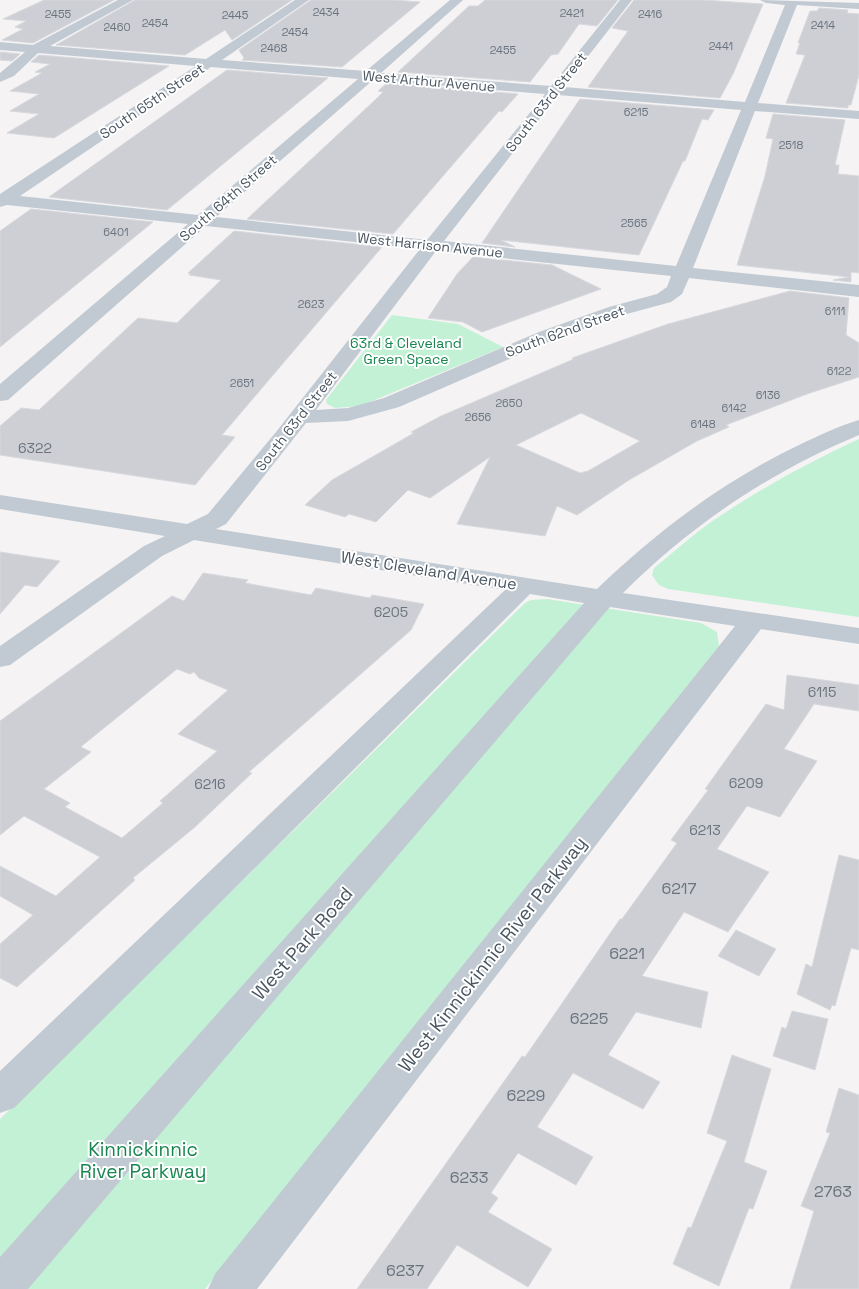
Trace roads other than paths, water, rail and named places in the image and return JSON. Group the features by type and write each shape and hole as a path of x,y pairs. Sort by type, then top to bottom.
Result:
{"street":[{"path":"0,78 9,73 35,49 127,0"},
{"name":"South 65th Street","path":"1,200 304,0"},
{"name":"South 64th Street","path":"0,396 457,0"},
{"name":"South 63rd Street","path":"0,659 153,551 217,519 626,0"},
{"path":"766,0 859,6"},
{"name":"South 62nd Street","path":"300,416 325,418 352,415 387,406 477,364 572,325 664,298 675,290 748,106 793,1"},
{"name":"West Arthur Avenue","path":"0,46 859,115"},
{"name":"West Harrison Avenue","path":"1,200 859,291"},
{"path":"603,598 635,564 738,487 836,436 859,427"},
{"name":"West Cleveland Avenue","path":"0,502 603,598 859,636"},
{"path":"0,1096 525,585"},
{"name":"West Park Road","path":"0,1289 603,598"},
{"name":"West Kinnickinnic River Parkway","path":"230,1289 754,620"}],"park label":[{"name":"63rd & Cleveland Green Space","path":"406,352"},
{"name":"Kinnickinnic River Parkway","path":"143,1160"}]}
